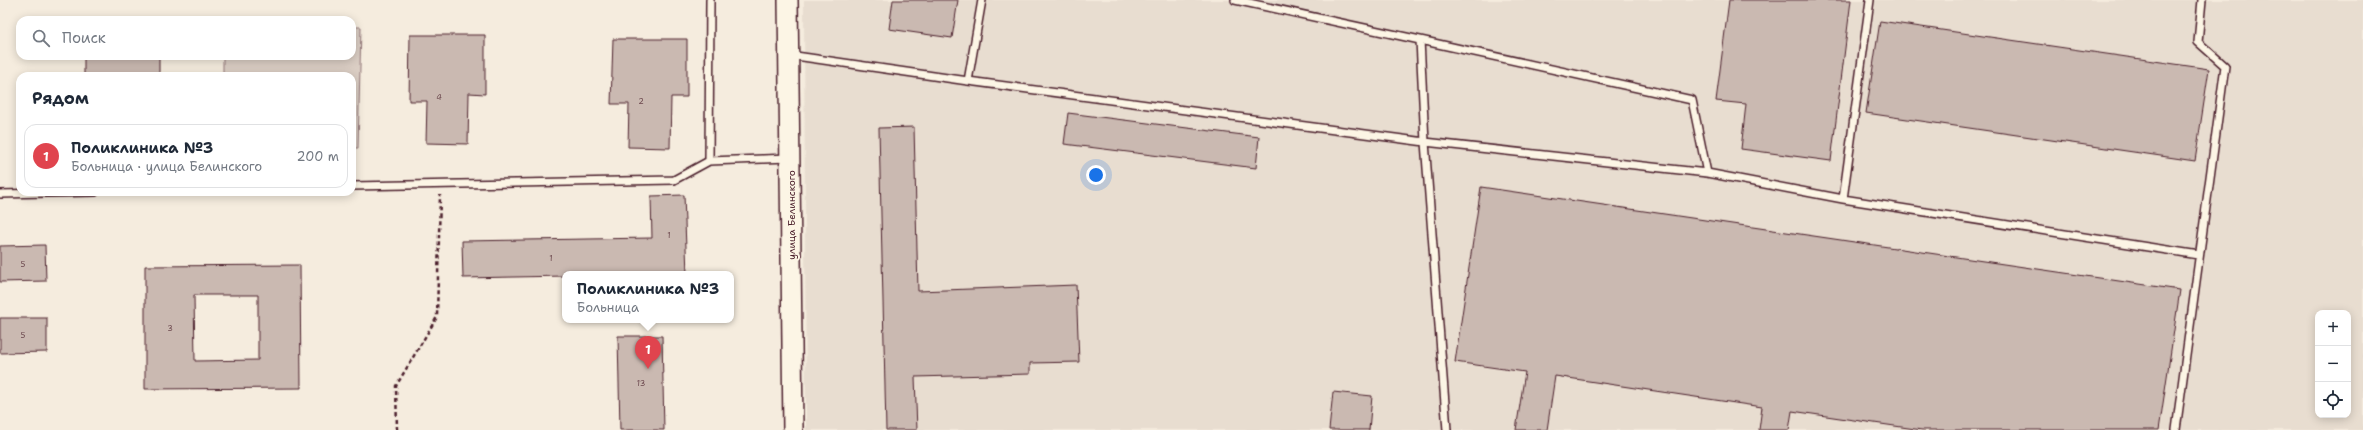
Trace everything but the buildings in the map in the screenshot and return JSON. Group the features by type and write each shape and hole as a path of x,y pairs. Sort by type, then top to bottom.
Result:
{"street":[{"name":"улица Белинского","path":"788,0 793,430"}],"lane":[{"path":"710,0 710,161"},
{"path":"968,81 982,0"},
{"path":"1235,0 1692,100 1708,173"},
{"path":"1843,199 1870,0"},
{"path":"2176,430 2225,66 2198,42 2202,0"},
{"path":"1420,40 1425,142 1447,430"},
{"path":"789,55 968,81 1425,142 1708,173 1843,199 2199,255"},
{"path":"356,186 441,183 674,180 710,161 791,158"},
{"path":"0,194 16,194"}],"path":[{"path":"397,430 396,386 437,317 441,183"}],"shaded area":[{"path":"804,0 2363,0 2363,430 806,430"},
{"path":"356,27 361,27 358,148 356,148 356,72 223,72 223,60 356,60"}],"place":[{"name":"Поликлиника №3","path":"648,369"}]}
